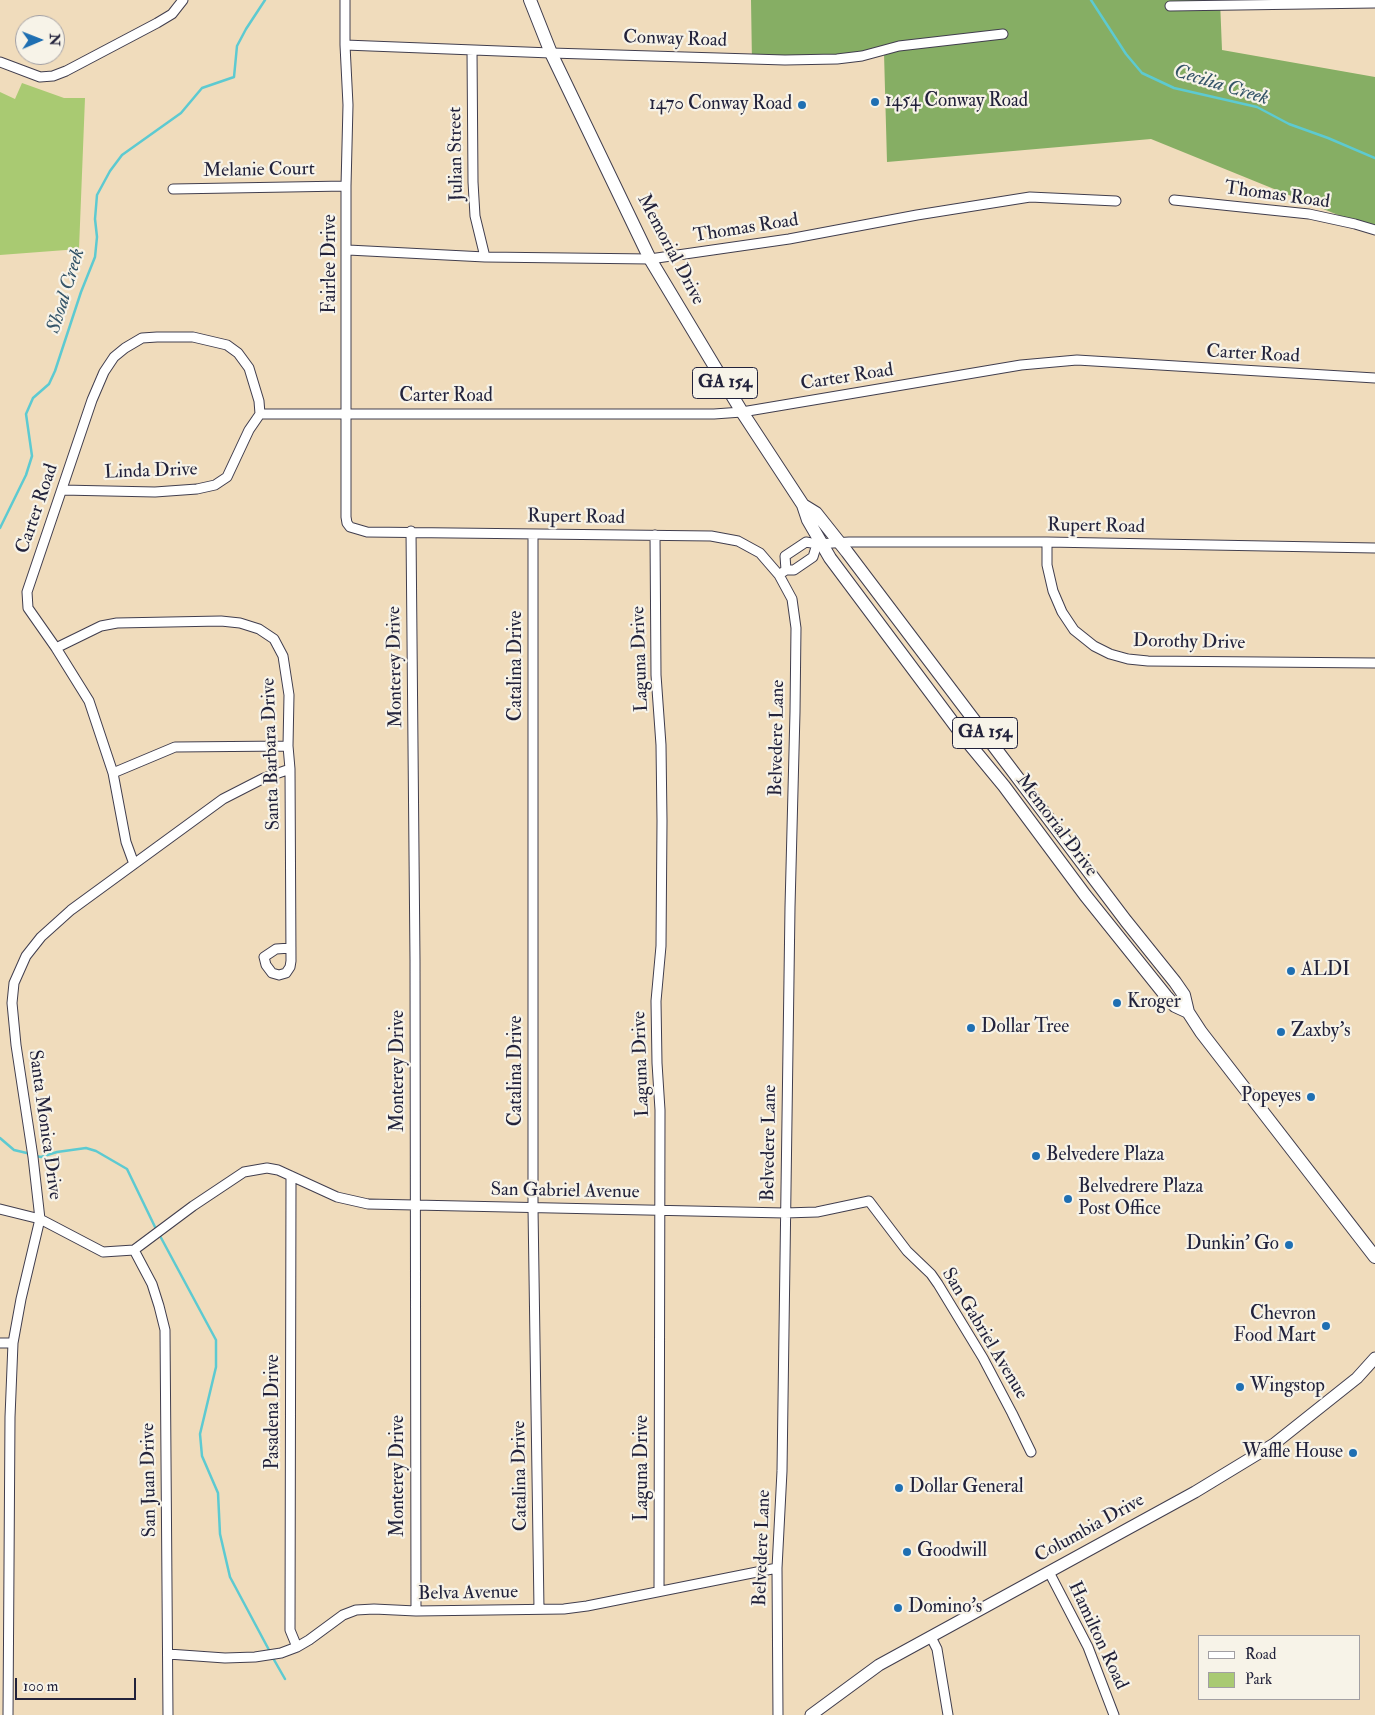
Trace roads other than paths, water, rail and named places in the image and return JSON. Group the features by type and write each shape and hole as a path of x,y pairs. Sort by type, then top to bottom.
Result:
{"main road":[{"name":"Memorial Drive","path":"530,0 551,53 650,259 742,412 804,505 808,520 819,544 873,618 966,740 1004,786 1080,888 1166,996 1175,1006 1188,1012"},
{"name":"Memorial Drive","path":"804,505 816,513 1126,921 1175,982 1184,995 1188,1012 1201,1032 1375,1257"},
{"name":"Columbia Drive","path":"811,1715 879,1665 1195,1492 1274,1444 1357,1378 1375,1358"}],"street":[{"path":"0,62 40,77 53,76 157,23 172,14 183,0"},
{"name":"Fairlee Drive","path":"345,0 348,105 346,186 348,250 346,517 350,527"},
{"path":"1170,6 1375,4"},
{"name":"Conway Road","path":"345,44 551,53 785,60 837,59 862,56 899,46 1003,34"},
{"name":"Julian Street","path":"472,50 472,182 475,216 485,257"},
{"name":"Melanie Court","path":"173,189 346,186"},
{"name":"Thomas Road","path":"348,250 485,257 650,259 789,239 917,215 1030,197 1116,201"},
{"name":"Thomas Road","path":"1174,200 1309,214 1375,230"},
{"name":"Carter Road","path":"134,864 126,842 113,773 88,701 56,648 28,608 27,592 92,400 104,372 114,357 142,338 193,337 227,345 238,353 249,368 259,401 260,414 714,414 742,412 1021,364 1077,360 1375,378"},
{"name":"Linda Drive","path":"62,490 155,492 215,485 227,476 248,430 260,414"},
{"name":"Rupert Road","path":"350,527 368,532 411,531 711,536 738,541 760,553 782,573"},
{"name":"Monterey Drive","path":"411,531 414,769 416,1611"},
{"name":"Catalina Drive","path":"533,534 533,1208 539,1609"},
{"name":"Laguna Drive","path":"655,535 656,675 661,745 662,821 661,946 656,1000 660,1110 659,1591"},
{"name":"Rupert Road","path":"782,573 785,556 806,542 819,544 1047,542 1375,548"},
{"name":"Dorothy Drive","path":"1047,542 1047,565 1053,591 1062,612 1074,630 1094,646 1110,654 1128,659 1148,661 1375,663"},
{"path":"782,573 794,570 813,557 819,544"},
{"name":"Belvedere Lane","path":"778,1715 778,1568 782,1471 796,628 792,598 782,573"},
{"name":"Santa Barbara Drive","path":"56,648 102,626 117,623 221,621 240,623 259,629 274,639 283,656 289,695 291,948"},
{"path":"113,773 175,747 288,746"},
{"name":"Santa Monica Drive","path":"5,1709 13,1344 20,1299 40,1218 33,1155 16,1045 12,1003 14,982 26,956 41,937 71,910 223,799 264,778 290,769"},
{"name":"San Gabriel Avenue","path":"134,1250 193,1206 244,1172 267,1168 278,1170 337,1197 368,1204 785,1213 817,1212 870,1201 907,1251 931,1274 938,1284 982,1358 1031,1452"},
{"name":"Pasadena Drive","path":"291,1176 290,1630 297,1647"},
{"path":"0,1209 40,1218 103,1252 134,1250"},
{"name":"San Juan Drive","path":"134,1250 152,1284 165,1330 168,1715"},
{"path":"0,1343 13,1344"},
{"name":"Belva Avenue","path":"168,1654 225,1658 255,1657 281,1653 297,1647 343,1614 356,1610 539,1609 587,1606 778,1568"},
{"name":"Hamilton Road","path":"1049,1572 1088,1647 1114,1715"},
{"path":"931,1637 937,1649 948,1715"}],"waterway":[{"name":"Shoal Creek","path":"0,528 26,475 32,456 26,414 33,398 49,384 55,371 81,292 95,257 97,195 110,171 122,155 181,113 202,88 234,77 237,46 265,0"},
{"name":"Cecilia Creek","path":"1091,0 1126,54 1142,73 1174,88 1257,107 1289,124 1375,158"},
{"path":"0,1138 14,1150 31,1154"},
{"path":"36,1156 41,1157 57,1152 86,1148 96,1151 127,1169 156,1229"},
{"path":"159,1234 216,1340 216,1367 200,1434 202,1456 218,1493 220,1534 230,1577 269,1650"},
{"path":"273,1658 285,1679"}],"place":[{"name":"1454 Conway Road","path":"875,102"},
{"name":"1470 Conway Road","path":"802,105"},
{"name":"ALDI","path":"1291,971"},
{"name":"Kroger","path":"1117,1003"},
{"name":"Dollar Tree","path":"971,1028"},
{"name":"Zaxby's","path":"1281,1032"},
{"name":"Popeyes","path":"1311,1097"},
{"name":"Belvedere Plaza","path":"1036,1156"},
{"name":"Belvedrere Plaza Post Office","path":"1068,1199"},
{"name":"Dunkin' Go","path":"1289,1245"},
{"name":"Chevron Food Mart","path":"1326,1326"},
{"name":"Wingstop","path":"1240,1387"},
{"name":"Waffle House","path":"1353,1453"},
{"name":"Dollar General","path":"899,1488"},
{"name":"Goodwill","path":"907,1552"},
{"name":"Domino's","path":"898,1608"}]}
